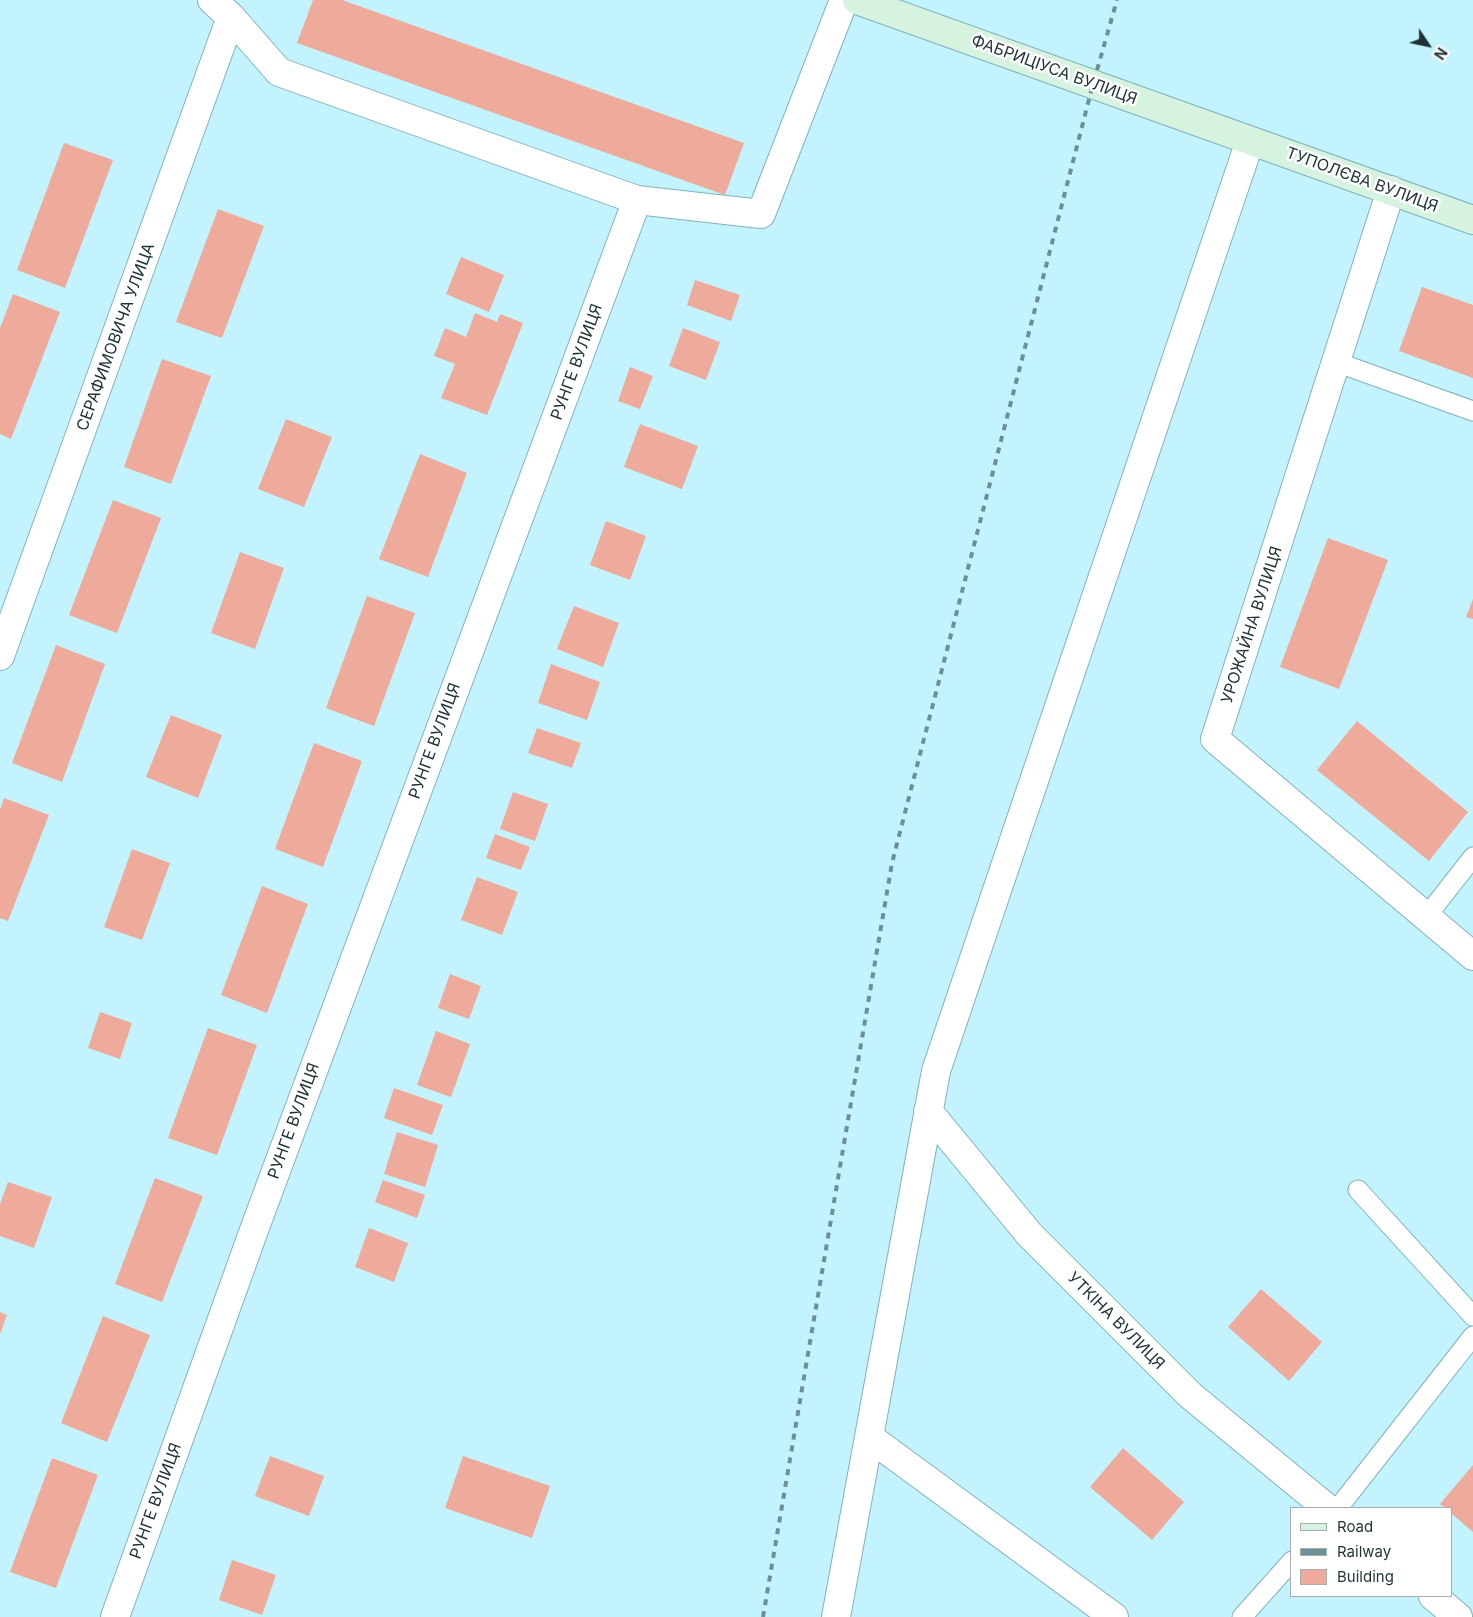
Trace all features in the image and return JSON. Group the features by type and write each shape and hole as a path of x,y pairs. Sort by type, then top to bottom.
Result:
{"main road":[{"name":"ФАБРИЦІУСА ВУЛИЦЯ","path":"857,0 1250,141"},
{"name":"ТУПОЛЄВА ВУЛИЦЯ","path":"1250,141 1473,220"}],"street":[{"path":"222,8 279,72 637,200 761,214 844,0"},
{"name":"СЕРАФИМОВИЧА УЛИЦА","path":"0,656 222,8"},
{"path":"836,1617 936,1071 1250,141"},
{"name":"УРОЖАЙНА ВУЛИЦЯ","path":"1391,190 1215,739 1473,956"},
{"name":"РУНГЕ ВУЛИЦЯ","path":"115,1617 254,1230 637,200"},
{"name":"УТКIНА ВУЛИЦЯ","path":"928,1111 1029,1234 1190,1396 1326,1507"},
{"path":"869,1437 1114,1617"},
{"path":"1435,1597 1458,1617"}],"lane":[{"path":"1336,362 1473,410"},
{"path":"1426,916 1473,857"},
{"path":"1358,1190 1473,1316"},
{"path":"1339,1507 1473,1336"},
{"path":"1242,1617 1290,1563"}],"building":[{"path":"313,0 342,0 744,143 725,195 297,43"},
{"path":"64,143 113,160 65,288 17,270"},
{"path":"218,209 264,226 222,338 176,322"},
{"path":"461,257 504,275 489,312 446,294"},
{"path":"695,280 740,295 731,321 687,305"},
{"path":"1422,287 1473,305 1473,378 1399,351"},
{"path":"13,294 60,312 11,439 0,434 0,328"},
{"path":"475,313 497,322 500,314 523,323 487,415 441,398 455,364 434,356 445,328 466,337"},
{"path":"683,328 720,342 706,380 669,366"},
{"path":"162,359 211,376 171,484 124,467"},
{"path":"630,367 653,376 640,409 618,401"},
{"path":"286,419 332,437 304,507 258,489"},
{"path":"640,424 698,446 682,489 624,467"},
{"path":"420,454 467,473 428,577 379,559"},
{"path":"113,500 161,518 117,633 69,615"},
{"path":"606,521 646,536 630,580 590,565"},
{"path":"1328,538 1388,560 1339,689 1280,667"},
{"path":"240,552 284,568 255,649 211,633"},
{"path":"367,596 415,613 374,726 326,708"},
{"path":"1473,599 1473,619 1466,617"},
{"path":"574,606 619,623 603,667 557,649"},
{"path":"56,645 105,664 62,782 12,763"},
{"path":"551,664 600,682 587,720 538,703"},
{"path":"171,715 222,735 198,798 146,777"},
{"path":"1357,721 1468,812 1429,861 1317,770"},
{"path":"537,728 581,743 572,768 528,753"},
{"path":"314,743 362,761 323,867 275,849"},
{"path":"513,792 548,804 535,841 500,829"},
{"path":"4,798 49,815 8,921 0,918 0,810"},
{"path":"495,834 530,847 521,870 486,858"},
{"path":"132,849 170,863 142,940 104,927"},
{"path":"477,877 518,892 502,935 461,920"},
{"path":"262,886 308,904 267,1013 221,995"},
{"path":"450,974 481,986 469,1019 438,1008"},
{"path":"100,1012 132,1023 120,1059 88,1048"},
{"path":"208,1028 257,1045 217,1155 168,1138"},
{"path":"436,1031 470,1044 451,1097 417,1085"},
{"path":"394,1088 443,1105 432,1135 384,1118"},
{"path":"397,1132 438,1145 425,1187 384,1174"},
{"path":"155,1178 203,1196 162,1302 115,1284"},
{"path":"383,1180 425,1195 417,1218 375,1202"},
{"path":"8,1182 52,1197 34,1248 0,1236 0,1204"},
{"path":"369,1228 408,1243 394,1282 355,1267"},
{"path":"1261,1289 1322,1342 1289,1381 1228,1327"},
{"path":"0,1312 7,1315 0,1334"},
{"path":"103,1316 150,1335 107,1442 61,1423"},
{"path":"1123,1448 1184,1502 1152,1540 1090,1487"},
{"path":"270,1456 324,1476 309,1516 255,1496"},
{"path":"463,1456 550,1486 532,1538 445,1508"},
{"path":"52,1458 98,1475 56,1588 10,1572"},
{"path":"1473,1465 1473,1532 1453,1515 1453,1507 1444,1507 1440,1504"},
{"path":"232,1560 276,1575 262,1615 219,1600"}],"railway":[{"path":"763,1617 892,863 1093,84 1117,0"}]}
